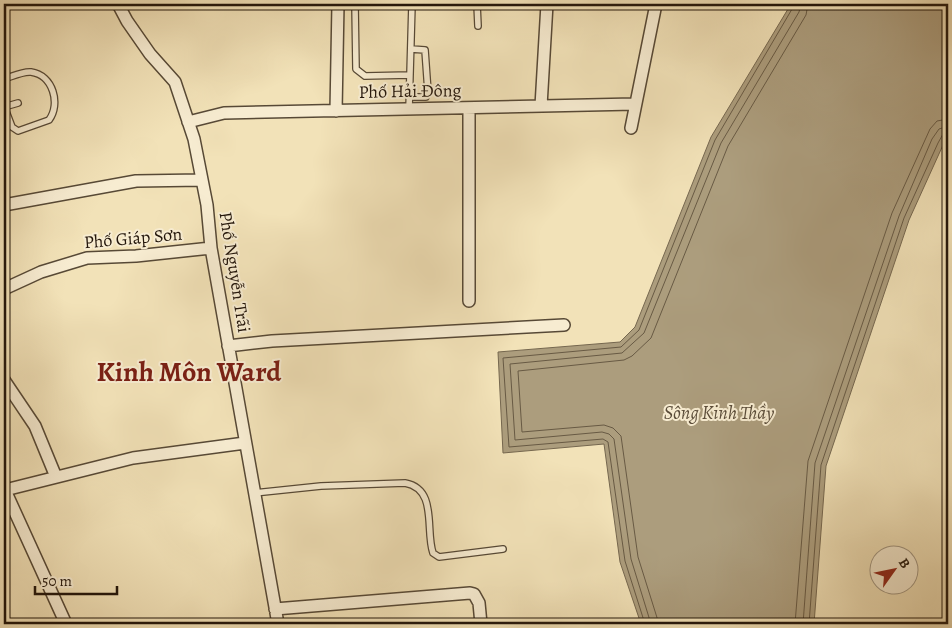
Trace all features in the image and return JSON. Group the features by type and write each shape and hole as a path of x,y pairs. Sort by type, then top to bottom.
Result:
{"street":[{"name":"Phố Nguyễn Trãi","path":"118,4 127,21 150,54 174,82 188,122 202,180 211,248 278,624"},
{"path":"336,111 338,4"},
{"path":"541,106 547,4"},
{"path":"630,128 656,4"},
{"name":"Phố Hải Đông","path":"188,122 224,113 336,111 409,103 469,108 634,104"},
{"path":"469,108 469,302"},
{"path":"4,205 136,182 202,180"},
{"name":"Phố Giáp Sơn","path":"4,289 41,272 87,258 136,256 211,248"},
{"path":"228,346 272,341 564,325"},
{"path":"4,380 35,426 56,477"},
{"path":"66,624 4,489 133,458 245,443"},
{"path":"275,609 470,593 474,594 478,600 481,624"}],"lane":[{"path":"355,4 356,69 365,76 410,75"},
{"path":"411,49 425,50 428,92 426,97 409,103 412,4"},
{"path":"477,4 478,26"},
{"path":"4,79 29,71 36,74 51,88 56,107 49,120 18,131 12,127 4,107 18,102"},
{"path":"254,493 320,486 406,483 416,485 426,499 433,553 439,557 503,549"}],"water":[{"name":"Sông Kinh Thầy","path":"791,4 948,4 948,134 909,220 826,466 814,624 641,624 620,562 604,444 503,453 498,352 620,342 635,327 711,137"}],"district":[{"name":"Kinh Môn Ward","path":"189,371"}]}
